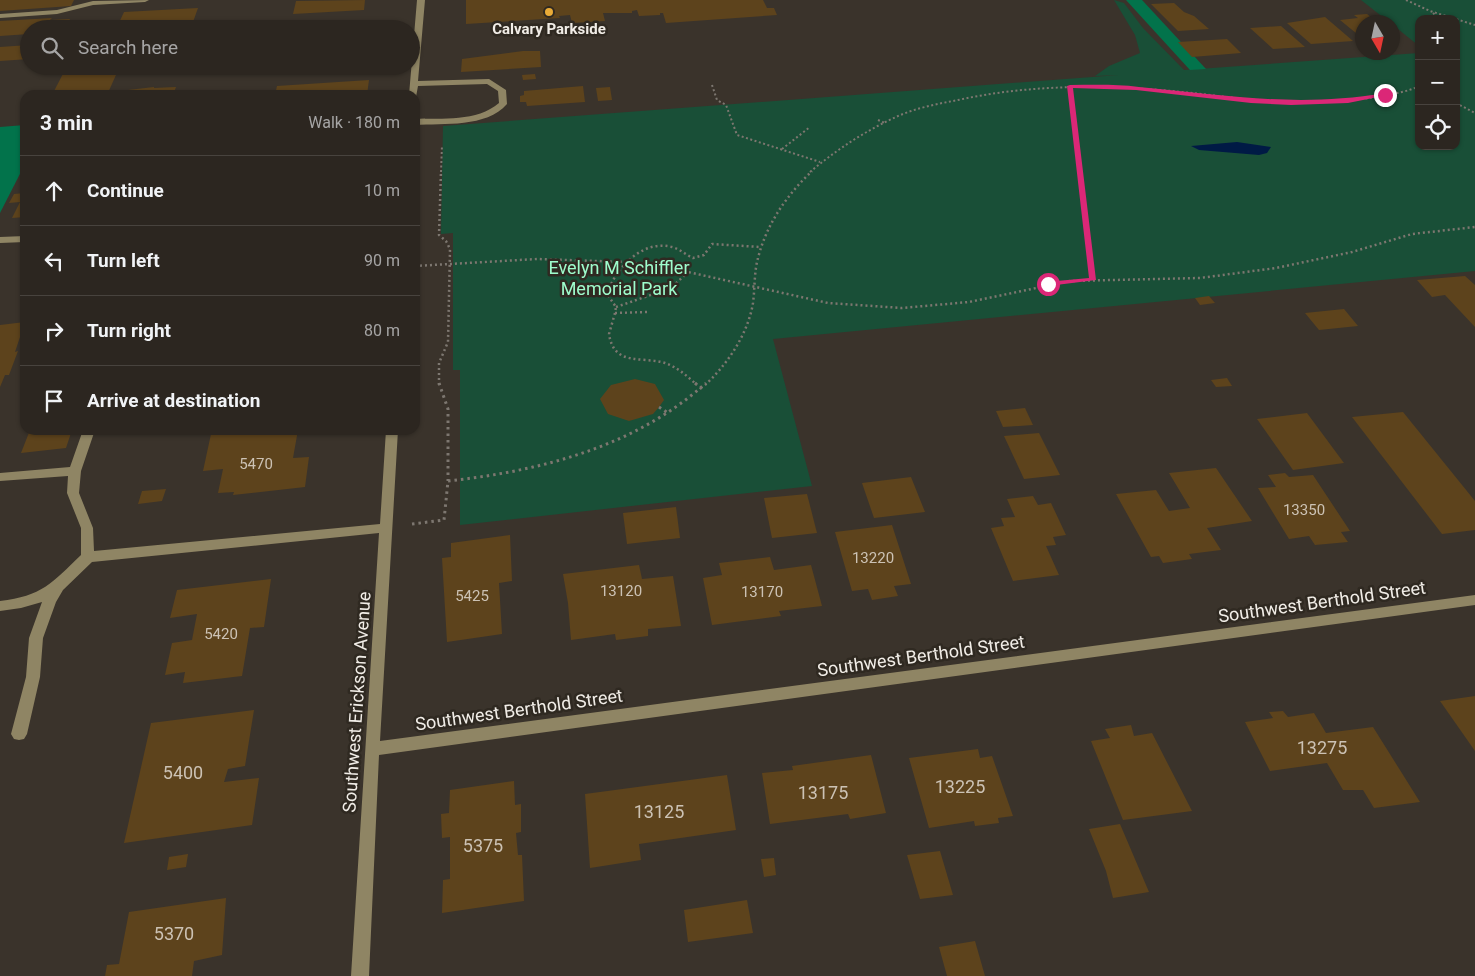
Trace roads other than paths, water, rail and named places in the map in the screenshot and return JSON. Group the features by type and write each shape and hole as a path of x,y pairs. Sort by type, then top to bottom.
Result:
{"street":[{"path":"0,16 57,12 93,3 145,0"},
{"path":"419,20 421,0"},
{"path":"413,90 415,75"},
{"path":"414,84 489,81 502,90 504,104 497,112 478,117 420,122"},
{"path":"0,240 20,239"},
{"path":"87,435 75,471 73,493 87,528 88,557"},
{"name":"Southwest Erickson Avenue","path":"360,976 392,435"},
{"path":"0,477 75,471"},
{"path":"0,606 22,604 42,597 58,586 88,557 386,528"},
{"path":"19,734 33,676 36,638 49,602 58,586"},
{"name":"Southwest Berthold Street","path":"372,749 1475,600"}],"water":[{"path":"1237,142 1271,147 1267,153 1259,155 1199,150 1191,146"}],"place":[{"name":"Calvary Parkside","path":"549,12"}],"park label":[{"name":"Evelyn M Schiffler Memorial Park","path":"619,278"}]}
